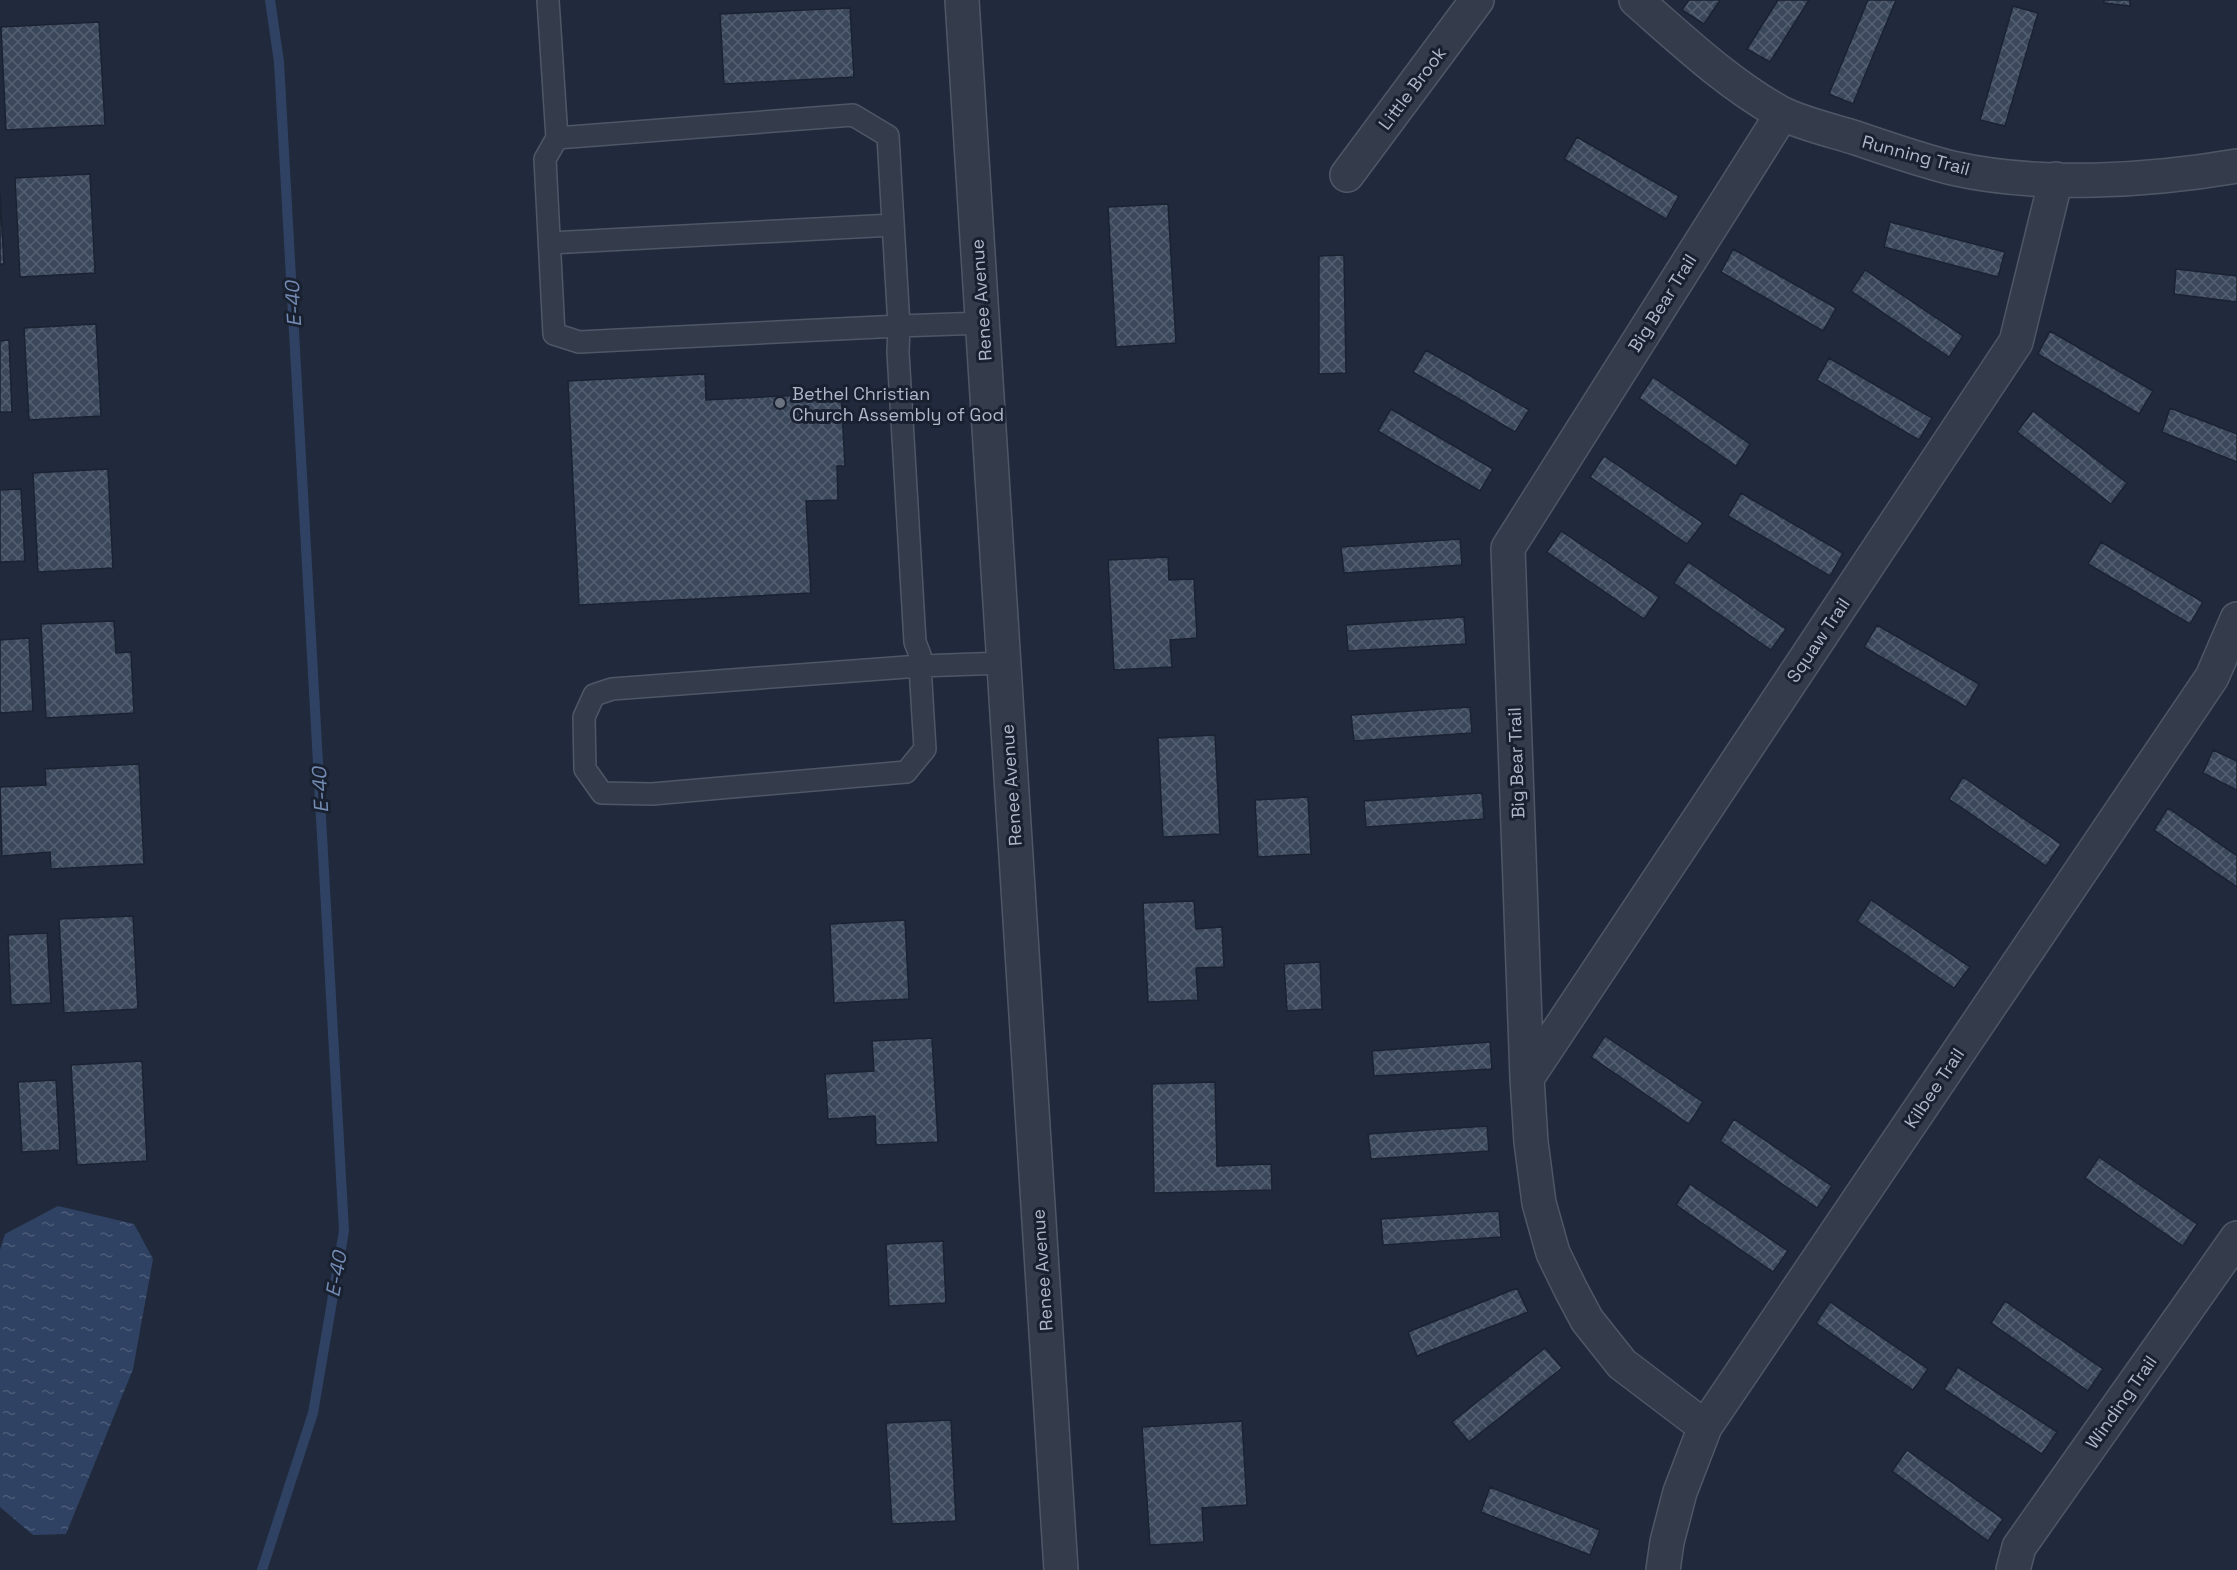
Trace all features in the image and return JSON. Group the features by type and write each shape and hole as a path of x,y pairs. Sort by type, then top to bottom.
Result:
{"street":[{"name":"Renee Avenue","path":"962,0 1061,1570"},
{"name":"Little Brook","path":"1347,175 1477,0"},
{"name":"Running Trail","path":"1636,0 1740,88 1782,114 1953,168 2007,177 2056,179 2132,178 2196,173 2237,166"},
{"name":"Big Bear Trail","path":"1705,1427 1622,1364 1587,1320 1553,1253 1539,1203 1531,1142 1527,1078 1508,548 1782,114"},
{"name":"Squaw Trail","path":"1527,1078 2016,342 2056,179"},
{"name":"Kilbee Trail","path":"1663,1570 1667,1542 1680,1492 1705,1427 2212,676 2237,620"},
{"name":"Winding Trail","path":"2013,1570 2019,1547 2237,1238"}],"lane":[{"path":"548,0 557,138 545,159 554,334 579,342 983,322"},
{"path":"557,138 853,115 888,136 915,642 920,654 920,666 925,749 906,772 652,794 602,793 585,769 584,717 594,695 612,689 920,666 1004,663"},
{"path":"550,243 893,225"}],"water":[{"path":"58,1206 134,1224 153,1259 133,1369 66,1534 33,1535 0,1507 0,1250 5,1234"}],"building":[{"path":"1689,0 1720,0 1704,24 1682,10"},
{"path":"1778,0 1809,0 1770,62 1747,49"},
{"path":"1868,0 1896,0 1853,104 1829,94"},
{"path":"2104,0 2130,0 2130,6 2104,3"},
{"path":"2013,6 2038,13 2005,126 1980,120"},
{"path":"850,8 854,77 724,84 720,14"},
{"path":"99,22 105,125 6,130 1,27"},
{"path":"1577,137 1679,196 1666,219 1564,159"},
{"path":"90,174 95,273 20,277 15,178"},
{"path":"0,193 4,264 0,264"},
{"path":"1168,204 1176,343 1116,347 1108,207"},
{"path":"1890,222 2005,252 1998,277 1884,247"},
{"path":"1733,249 1836,308 1823,331 1721,272"},
{"path":"1344,255 1346,373 1319,374 1319,256"},
{"path":"2176,269 2237,276 2237,302 2174,294"},
{"path":"1865,270 1963,336 1949,357 1851,291"},
{"path":"96,324 101,416 29,420 24,328"},
{"path":"2050,331 2153,391 2139,414 2038,354"},
{"path":"9,340 12,412 0,412 0,341"},
{"path":"1426,350 1529,410 1515,432 1413,372"},
{"path":"1829,358 1932,418 1919,440 1817,380"},
{"path":"705,374 706,400 841,393 845,466 837,466 838,500 806,501 811,593 579,605 568,381"},
{"path":"1653,377 1750,444 1736,466 1639,398"},
{"path":"2170,408 2237,434 2237,462 2162,432"},
{"path":"1391,409 1493,469 1480,491 1378,431"},
{"path":"2033,411 2127,483 2111,504 2017,432"},
{"path":"1604,456 1703,523 1687,544 1590,477"},
{"path":"108,469 113,568 38,572 33,473"},
{"path":"21,489 25,561 0,562 0,490"},
{"path":"1741,493 1843,553 1830,576 1728,516"},
{"path":"1561,531 1659,597 1644,619 1547,552"},
{"path":"1460,539 1462,565 1344,573 1341,547"},
{"path":"2101,542 2203,602 2190,624 2088,564"},
{"path":"1168,557 1169,580 1194,579 1197,638 1170,640 1172,667 1114,670 1108,560"},
{"path":"1688,562 1786,629 1771,650 1674,583"},
{"path":"1464,617 1466,644 1348,651 1346,625"},
{"path":"114,621 116,653 131,652 134,713 46,718 41,624"},
{"path":"1877,625 1979,684 1966,707 1864,647"},
{"path":"29,638 33,711 0,713 0,640"},
{"path":"1470,707 1472,733 1354,741 1351,715"},
{"path":"1215,735 1220,834 1163,837 1158,738"},
{"path":"2213,750 2237,761 2237,790 2203,773"},
{"path":"139,764 144,864 51,869 50,852 2,856 0,787 46,785 45,769"},
{"path":"1963,777 2061,844 2046,866 1949,799"},
{"path":"1482,793 1484,819 1366,827 1364,801"},
{"path":"1308,797 1311,854 1258,857 1255,800"},
{"path":"2168,808 2237,856 2237,887 2154,830"},
{"path":"1871,900 1970,967 1954,988 1857,921"},
{"path":"1194,901 1196,929 1222,927 1224,967 1196,968 1198,1000 1148,1002 1143,903"},
{"path":"133,916 138,1009 64,1013 59,919"},
{"path":"905,920 909,999 834,1003 830,924"},
{"path":"47,933 51,1003 11,1005 8,935"},
{"path":"1320,962 1322,1009 1287,1011 1284,964"},
{"path":"1605,1036 1703,1102 1689,1124 1591,1057"},
{"path":"932,1038 938,1142 876,1145 875,1116 828,1119 825,1074 874,1071 872,1041"},
{"path":"1490,1042 1492,1069 1374,1076 1372,1051"},
{"path":"142,1061 147,1161 77,1165 71,1065"},
{"path":"56,1080 60,1150 22,1152 18,1082"},
{"path":"1215,1082 1217,1166 1271,1164 1272,1190 1154,1193 1152,1084"},
{"path":"1734,1119 1832,1186 1817,1208 1720,1141"},
{"path":"1487,1126 1489,1151 1371,1159 1368,1134"},
{"path":"2099,1157 2197,1224 2183,1246 2085,1178"},
{"path":"1690,1184 1788,1251 1773,1272 1676,1205"},
{"path":"1499,1211 1501,1237 1383,1245 1381,1219"},
{"path":"943,1241 946,1303 889,1306 886,1244"},
{"path":"1517,1288 1528,1312 1417,1356 1408,1332"},
{"path":"2005,1301 2103,1369 2088,1391 1991,1323"},
{"path":"1830,1302 1928,1369 1913,1390 1816,1323"},
{"path":"1545,1348 1562,1368 1469,1442 1452,1422"},
{"path":"1958,1367 2057,1432 2042,1454 1944,1389"},
{"path":"951,1420 956,1521 892,1524 886,1423"},
{"path":"1242,1421 1247,1505 1202,1508 1204,1542 1150,1545 1142,1427"},
{"path":"1907,1450 2003,1519 1988,1541 1892,1471"},
{"path":"1490,1487 1600,1530 1590,1555 1481,1512"}],"waterway":[{"name":"E-40","path":"262,1570 313,1413 344,1231 279,62 270,0"}],"place":[{"name":"Bethel Christian Church Assembly of God","path":"780,403"}]}
